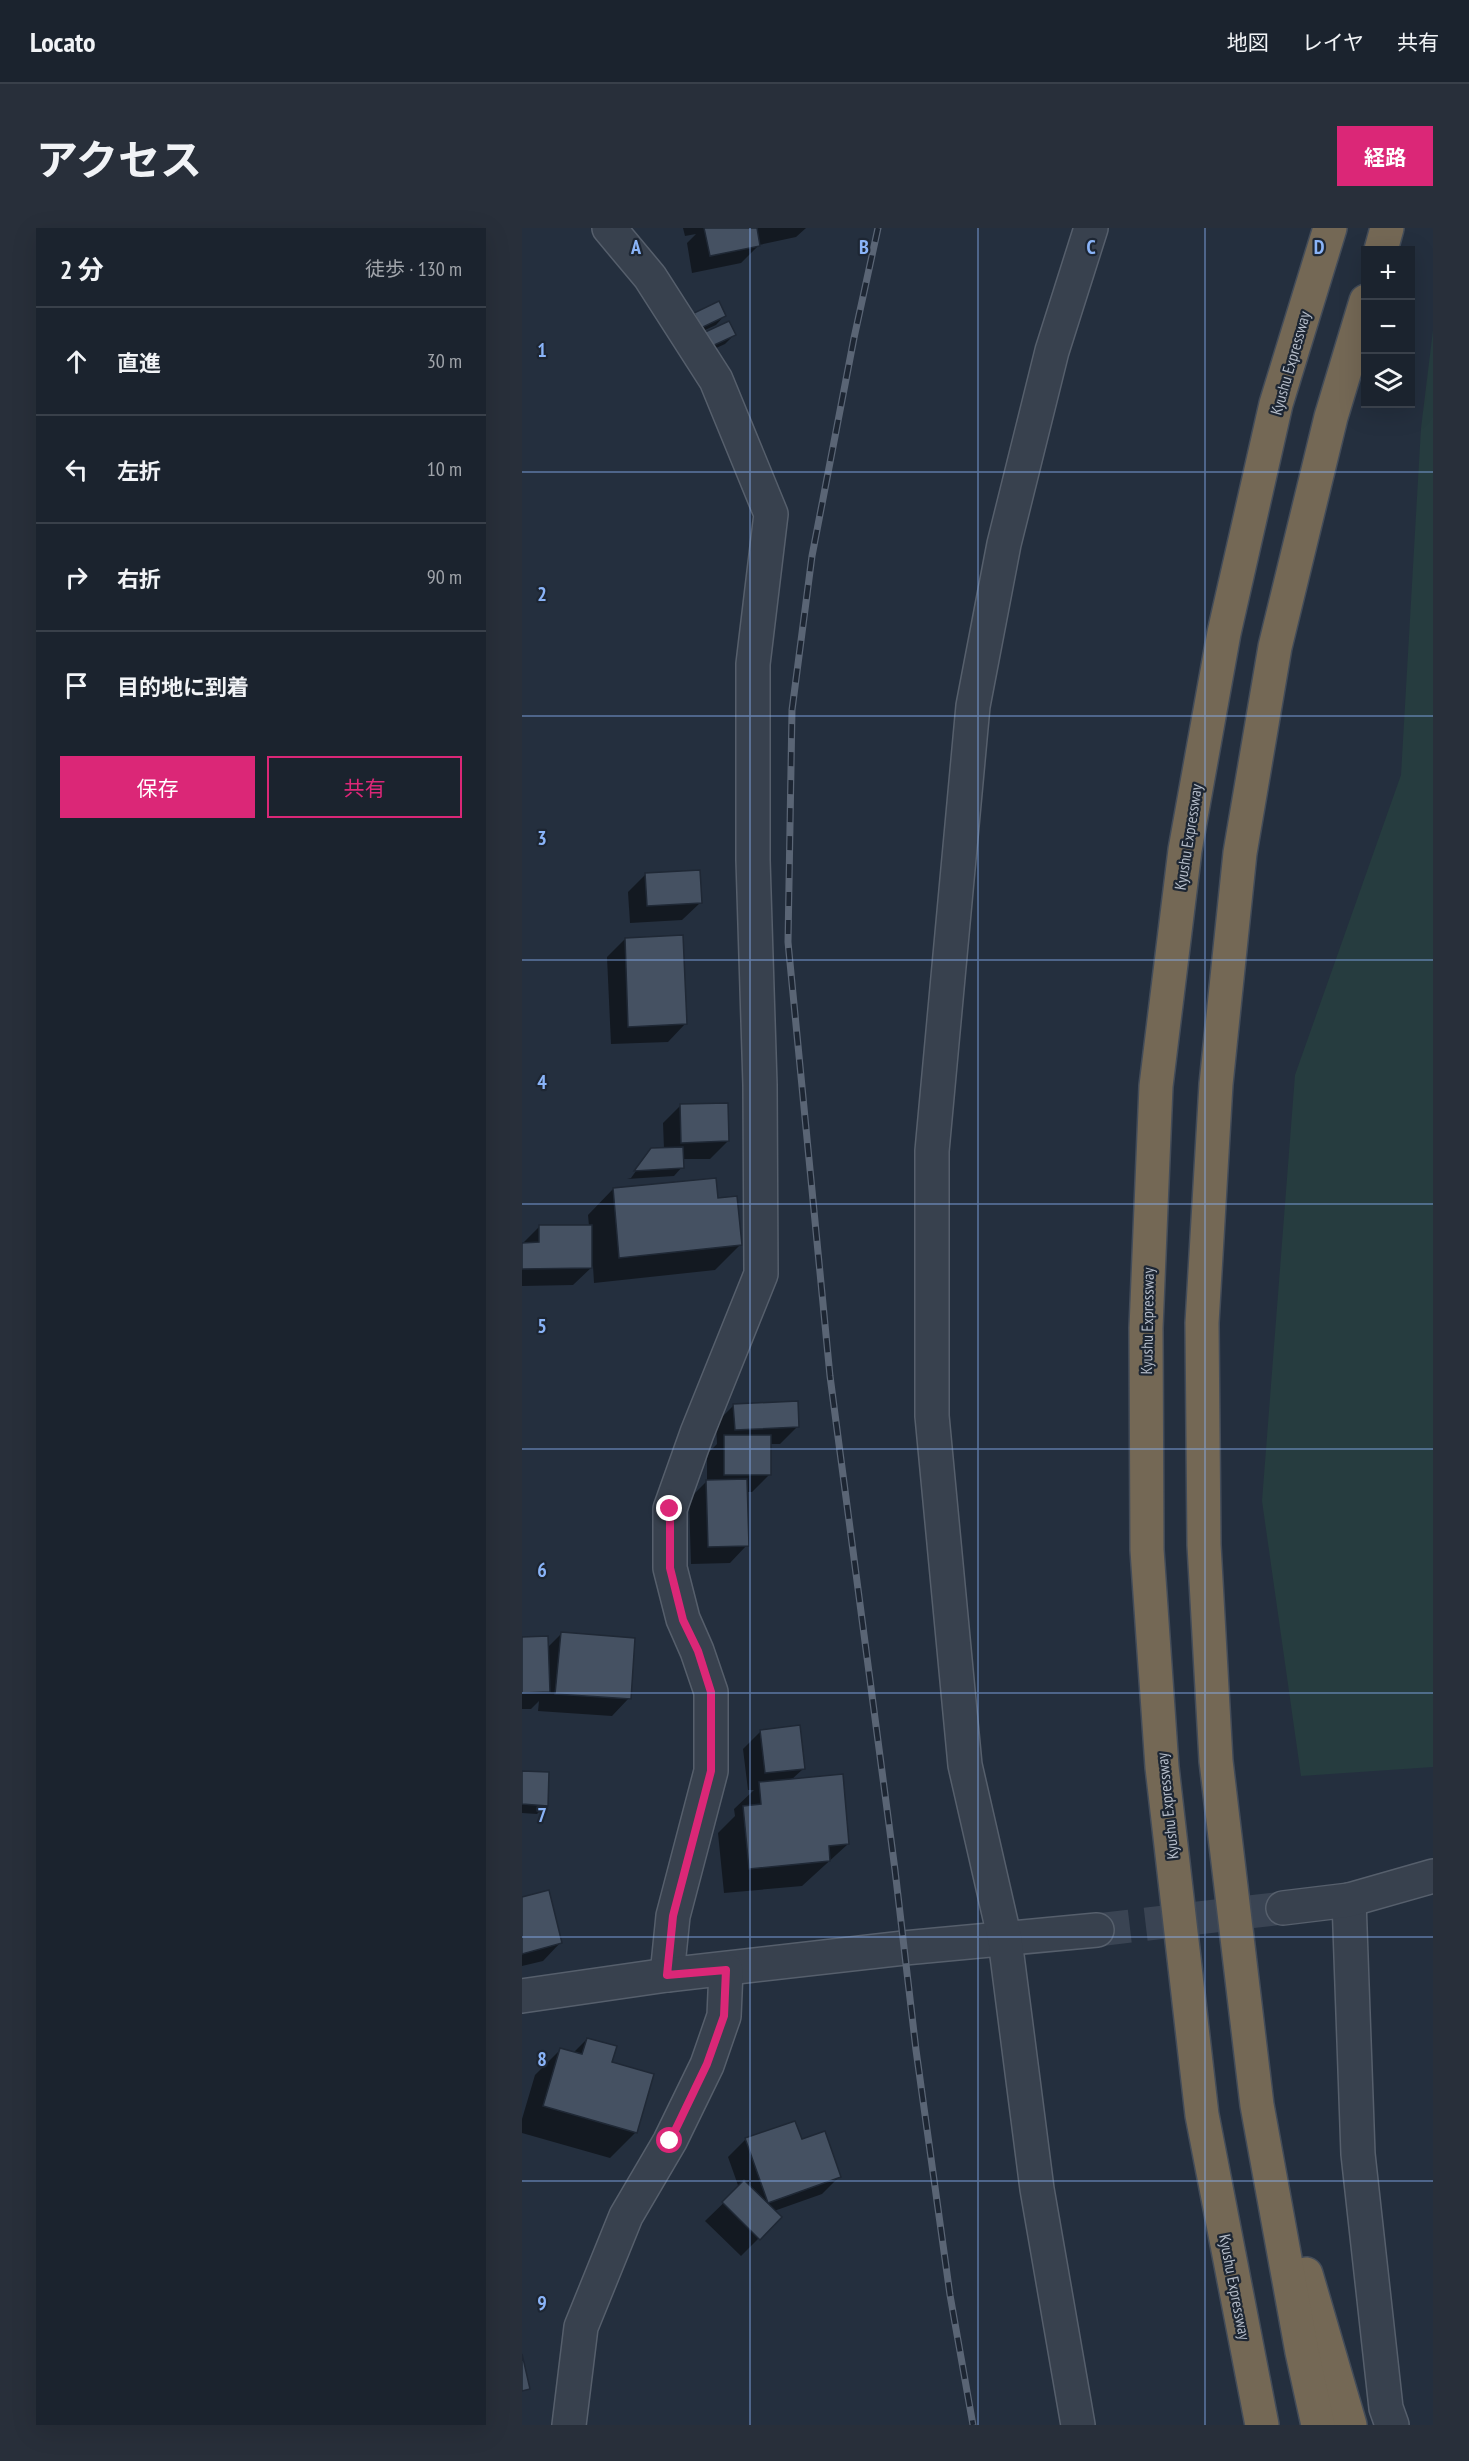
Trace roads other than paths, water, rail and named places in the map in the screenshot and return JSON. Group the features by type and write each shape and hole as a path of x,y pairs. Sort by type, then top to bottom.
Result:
{"highway":[{"name":"Kyushu Expressway","path":"1262,2425 1202,2115 1162,1767 1147,1550 1146,1328 1156,1086 1185,850 1224,633 1274,416 1330,228"},
{"path":"1382,246 1387,228"},
{"path":"1318,2425 1302,2352 1257,2105 1216,1761 1204,1545 1202,1323 1216,1084 1240,853 1275,647 1331,417 1361,315"},
{"path":"1257,2105 1350,2425"}],"street":[{"path":"609,228 650,277 716,380 771,514 753,664 753,860 760,1085 761,1274 670,1509 670,1568 683,1620 698,1651 711,1692 711,1771 673,1916 667,1975"},
{"path":"1078,2425 1037,2189 1005,1940 965,1765 933,1427 932,1151 973,706 1004,544 1052,351 1091,228"},
{"path":"1283,1908 1348,1900 1433,1876"},
{"path":"1348,1900 1358,2154 1386,2408 1392,2425"},
{"path":"522,1995 667,1975 904,1948 1097,1930"},
{"path":"569,2425 581,2327 626,2216 670,2141 707,2064 724,2016 726,1970"}],"tunnel":[{"path":"1097,1930 1283,1908"}],"railway":[{"path":"878,228 854,338 812,556 792,710 788,942 830,1376 895,1870 916,2050 950,2295 973,2425"}]}
